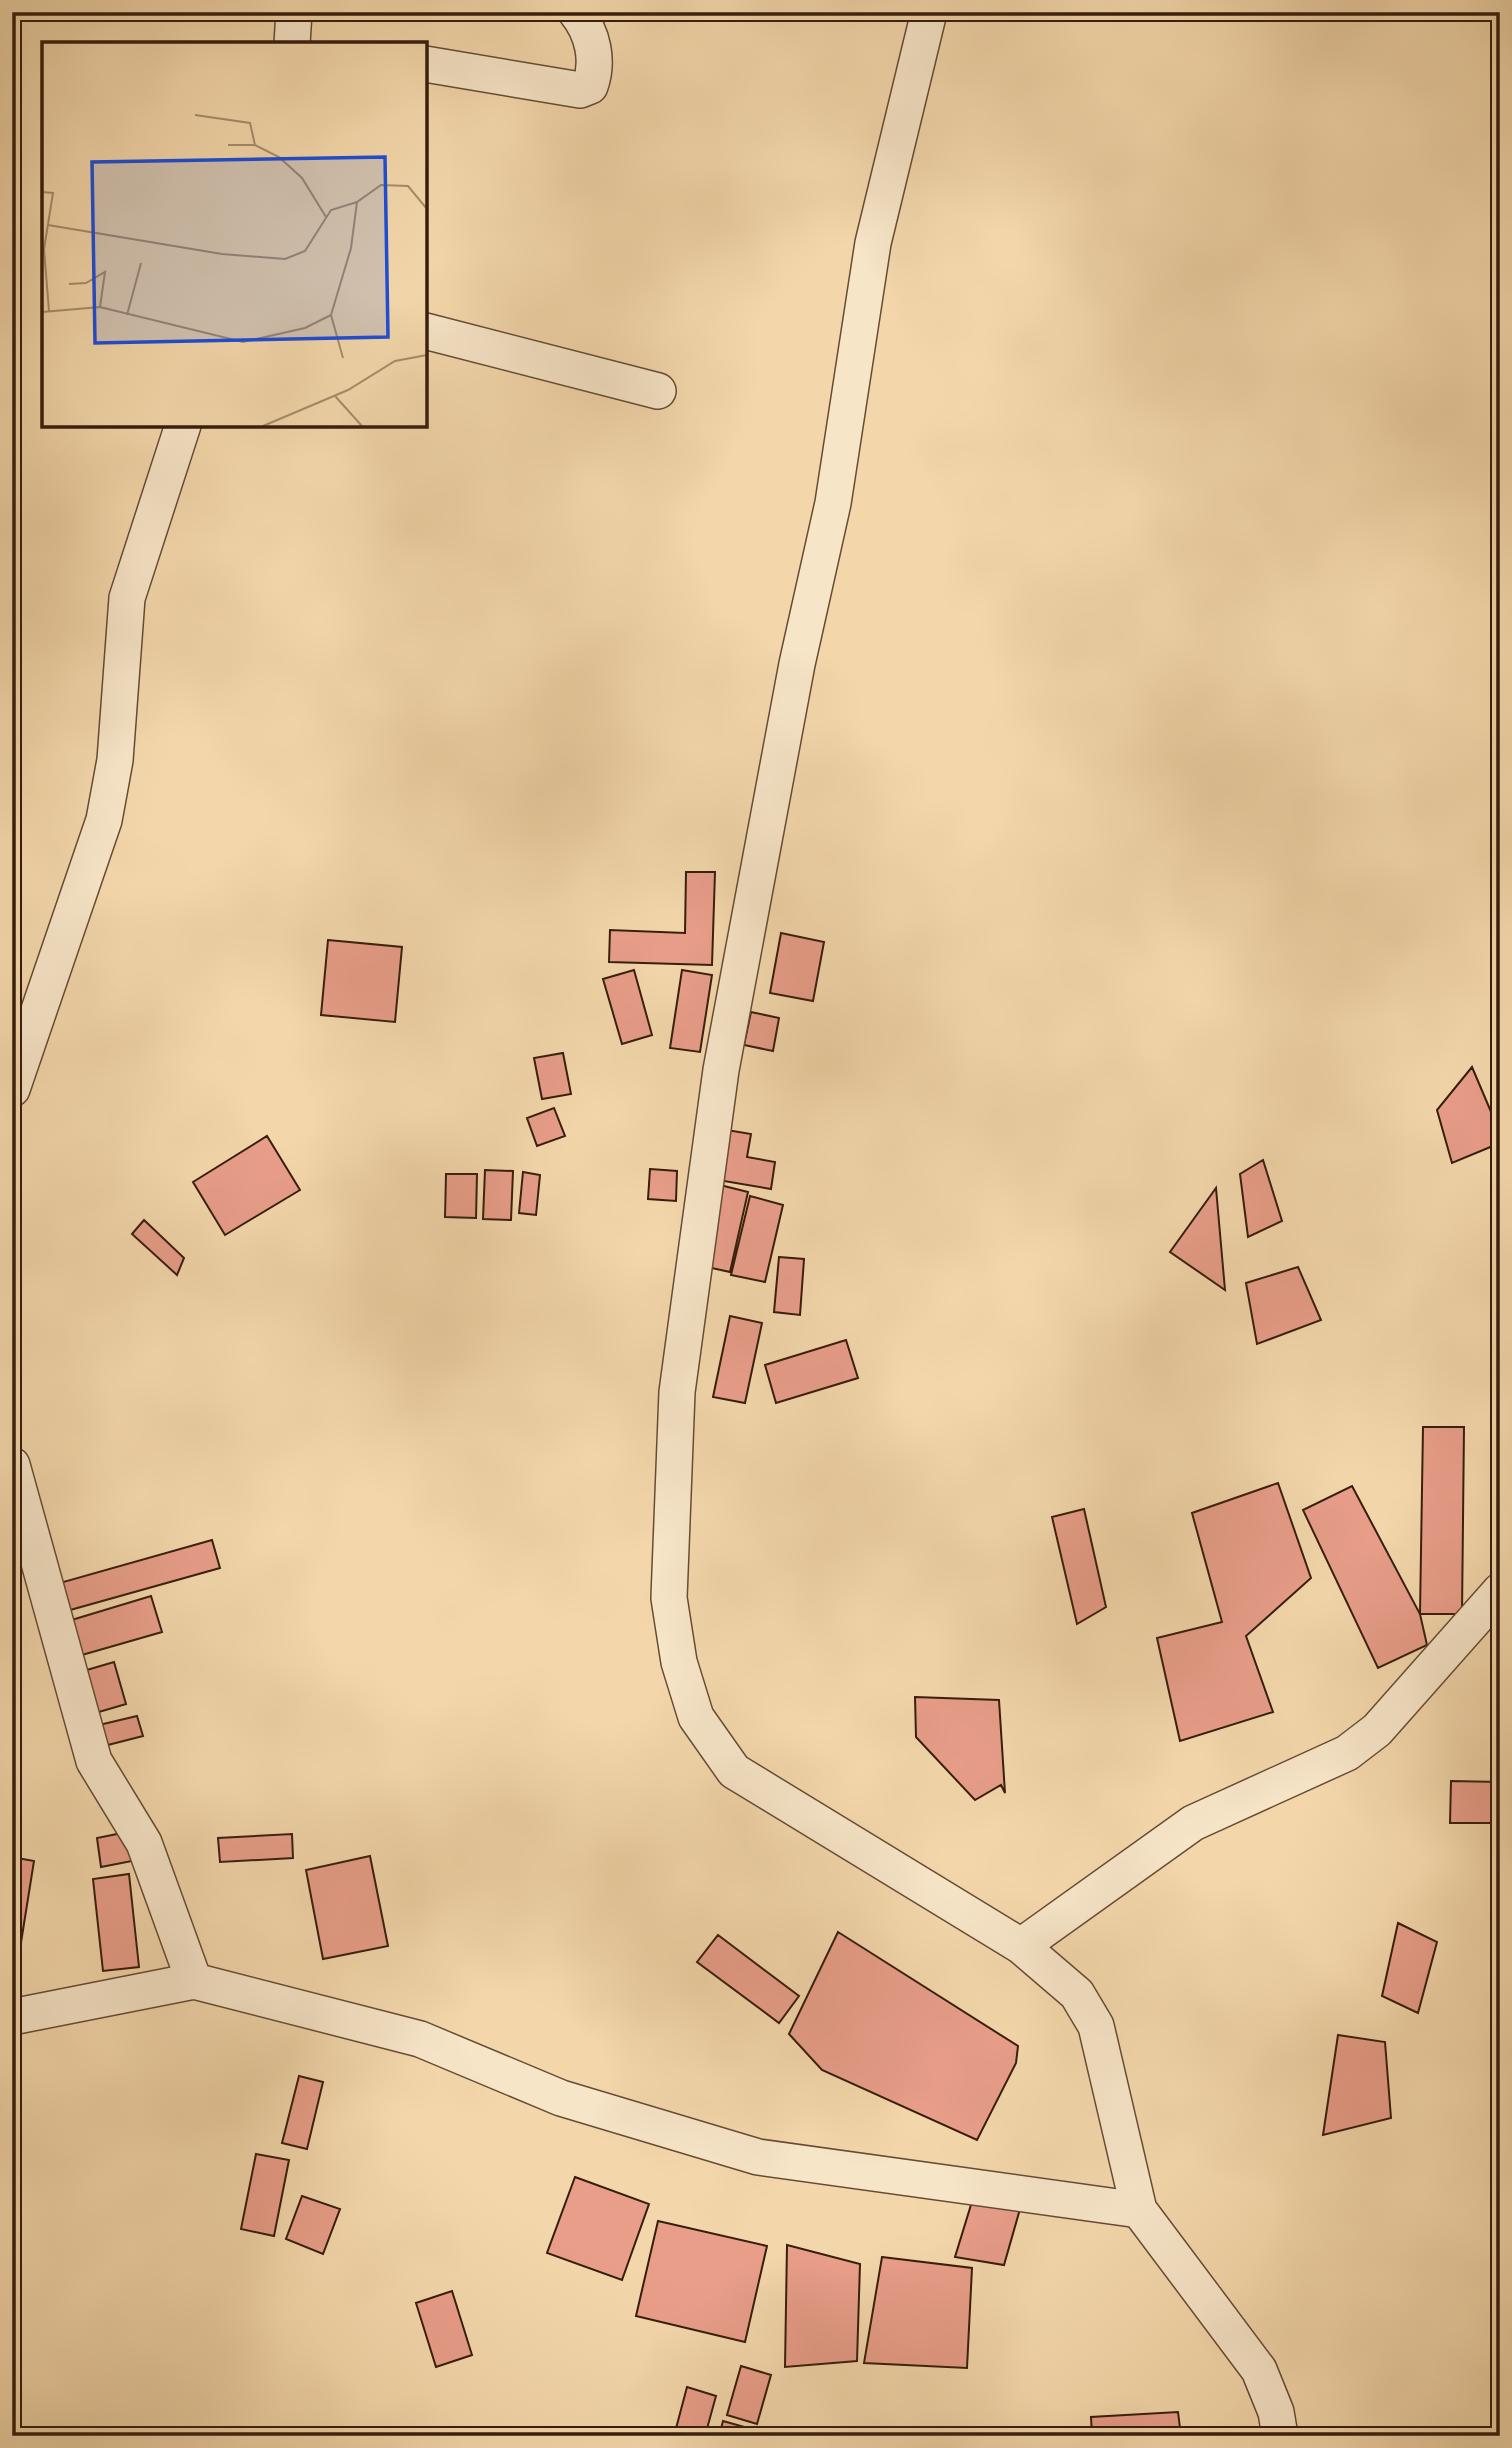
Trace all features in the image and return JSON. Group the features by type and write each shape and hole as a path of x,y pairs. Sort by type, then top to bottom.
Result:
{"street":[{"path":"427,64 580,90 590,86 595,73 594,49 576,12"},
{"path":"929,12 873,243 832,503 797,664 721,1070 677,1392 669,1598 679,1662 696,1717 734,1771 1021,1946 1077,1994 1096,2026 1139,2210 1259,2370 1276,2412 1280,2436"},
{"path":"427,332 658,391"},
{"path":"12,1089 104,820 115,760 127,598 182,427"},
{"path":"12,1465 94,1761 144,1843 194,1981"},
{"path":"1021,1946 1193,1823 1347,1753 1377,1730 1500,1591"},
{"path":"12,2017 194,1981 421,2039 561,2098 758,2157 1139,2210"}],"building":[{"path":"686,872 715,872 712,965 609,962 610,930 685,933"},
{"path":"781,933 824,942 813,1001 770,993"},
{"path":"328,940 402,947 395,1022 321,1015"},
{"path":"634,970 652,1035 622,1044 603,979"},
{"path":"682,970 712,975 700,1052 670,1048"},
{"path":"751,1012 779,1018 773,1051 744,1045"},
{"path":"563,1053 571,1094 542,1099 534,1058"},
{"path":"1472,1067 1500,1133 1500,1143 1452,1163 1437,1110"},
{"path":"554,1108 565,1136 537,1146 527,1118"},
{"path":"721,1129 751,1134 747,1157 775,1162 771,1189 712,1179"},
{"path":"267,1136 300,1190 225,1235 193,1182"},
{"path":"1263,1160 1282,1221 1248,1237 1240,1174"},
{"path":"650,1169 677,1171 676,1201 648,1199"},
{"path":"485,1170 513,1171 511,1220 483,1219"},
{"path":"523,1172 540,1175 536,1215 519,1213"},
{"path":"446,1174 477,1174 476,1218 445,1217"},
{"path":"716,1184 748,1192 730,1272 698,1265"},
{"path":"1216,1188 1225,1290 1170,1252"},
{"path":"750,1196 783,1205 765,1282 731,1275"},
{"path":"144,1220 184,1258 177,1275 132,1234"},
{"path":"779,1257 804,1259 800,1315 774,1312"},
{"path":"1298,1267 1321,1320 1257,1344 1246,1283"},
{"path":"730,1316 762,1323 745,1403 713,1397"},
{"path":"846,1340 858,1378 776,1403 765,1365"},
{"path":"1423,1427 1464,1427 1462,1614 1420,1614"},
{"path":"1278,1483 1311,1578 1246,1636 1273,1712 1180,1741 1157,1638 1222,1622 1192,1513"},
{"path":"1352,1486 1420,1614 1427,1645 1378,1668 1303,1510"},
{"path":"1084,1509 1106,1607 1077,1624 1052,1517"},
{"path":"212,1540 220,1568 63,1612 49,1586"},
{"path":"151,1596 162,1632 75,1657 65,1622"},
{"path":"114,1662 126,1704 92,1714 80,1672"},
{"path":"915,1697 999,1700 1005,1793 1001,1785 975,1800 916,1737"},
{"path":"137,1716 143,1736 104,1746 99,1725"},
{"path":"1451,1781 1500,1782 1500,1823 1450,1823"},
{"path":"127,1832 132,1861 101,1867 97,1838"},
{"path":"292,1834 293,1858 220,1862 218,1838"},
{"path":"370,1856 388,1946 323,1959 306,1870"},
{"path":"12,1857 34,1861 16,1974 12,1974"},
{"path":"129,1874 139,1967 103,1971 93,1879"},
{"path":"1398,1923 1437,1942 1418,2013 1382,1996"},
{"path":"838,1932 1018,2046 1016,2063 977,2140 822,2070 789,2034"},
{"path":"718,1935 799,1996 779,2023 697,1962"},
{"path":"1338,2035 1385,2042 1391,2118 1323,2135"},
{"path":"299,2076 323,2082 307,2149 282,2143"},
{"path":"256,2154 289,2160 274,2236 241,2229"},
{"path":"575,2177 649,2204 622,2280 547,2253"},
{"path":"974,2195 1020,2209 1004,2265 955,2257"},
{"path":"302,2196 340,2209 323,2254 286,2239"},
{"path":"658,2221 767,2246 745,2342 636,2316"},
{"path":"787,2245 860,2264 857,2361 785,2367"},
{"path":"882,2257 972,2268 967,2368 864,2363"},
{"path":"452,2291 472,2355 436,2367 416,2303"},
{"path":"741,2366 771,2375 757,2424 727,2415"},
{"path":"687,2387 716,2396 705,2436 674,2436"},
{"path":"12,2403 18,2436 12,2436"},
{"path":"1178,2412 1181,2436 1092,2436 1091,2417"},
{"path":"723,2421 766,2433 765,2436 719,2436"},
{"path":"332,2432 412,2436 332,2436"}]}
